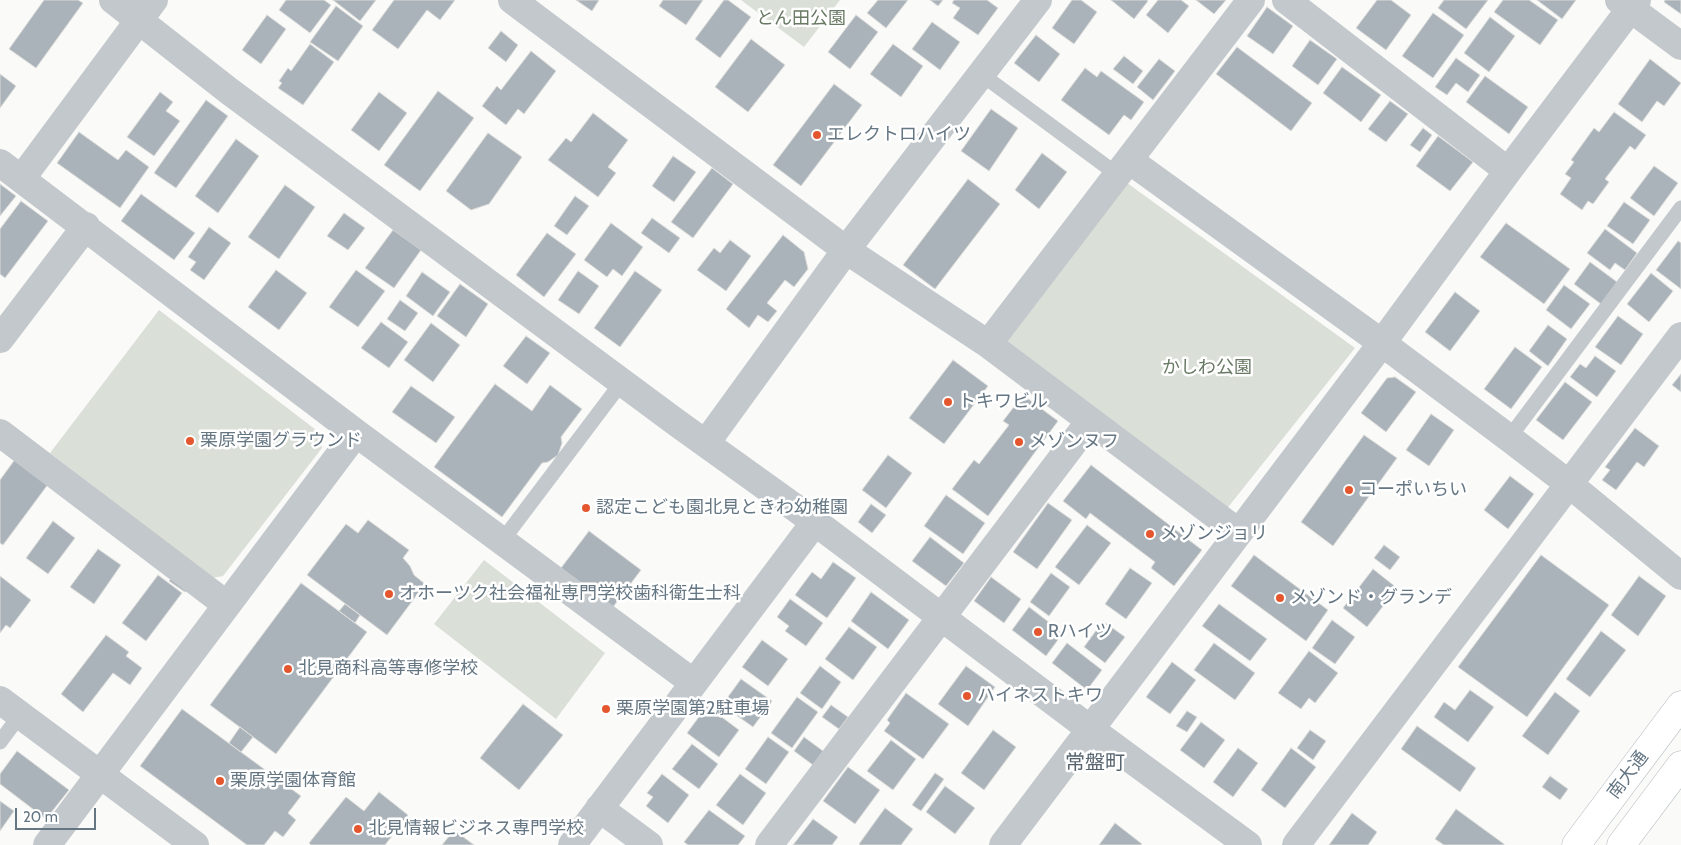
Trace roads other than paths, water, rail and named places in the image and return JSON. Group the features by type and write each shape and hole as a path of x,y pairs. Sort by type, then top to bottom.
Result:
{"street":[{"path":"113,0 147,10 237,97 622,382 815,522 1248,845"},
{"path":"512,0 846,250 988,344 1238,532"},
{"path":"706,443 846,250 1038,0"},
{"path":"988,344 1252,0"},
{"path":"1286,0 1508,171"},
{"path":"1003,845 1382,343 1629,3 1681,46"},
{"path":"22,178 147,10"},
{"path":"0,163 86,226 356,433 694,682"},
{"path":"1123,167 1382,343 1569,484 1681,576"},
{"path":"0,339 86,226"},
{"path":"1296,845 1681,336"},
{"path":"769,845 1090,420"},
{"path":"0,433 227,605"},
{"path":"46,845 356,433"},
{"path":"572,845 815,522"},
{"name":"南大通","path":"1576,845 1681,705"},
{"path":"10,708 195,845"},
{"name":"南大通","path":"1621,845 1681,765"},
{"path":"598,808 649,845"}],"lane":[{"path":"981,74 1123,167"},
{"path":"1509,438 1681,208"},
{"path":"502,541 622,382"},
{"path":"0,742 10,708"}],"place":[{"name":"エレクトロハイツ","path":"817,135"},
{"name":"トキワビル","path":"948,402"},
{"name":"栗原学園グラウンド","path":"190,441"},
{"name":"メゾンヌフ","path":"1019,442"},
{"name":"コーポいちい","path":"1349,490"},
{"name":"認定こども園北見ときわ幼稚園","path":"586,508"},
{"name":"メゾンジョリ","path":"1150,534"},
{"name":"オホーツク社会福祉専門学校歯科衛生士科","path":"389,594"},
{"name":"メゾンド・グランデ","path":"1280,598"},
{"name":"Rハイツ","path":"1038,632"},
{"name":"北見商科高等専修学校","path":"288,669"},
{"name":"ハイネストキワ","path":"967,696"},
{"name":"栗原学園第2駐車場","path":"606,709"},
{"name":"栗原学園体育館","path":"220,781"},
{"name":"北見情報ビジネス専門学校","path":"358,829"}],"district":[{"name":"常盤町","path":"1095,763"}],"park label":[{"name":"とん田公園","path":"801,19"},
{"name":"かしわ公園","path":"1207,368"}]}
